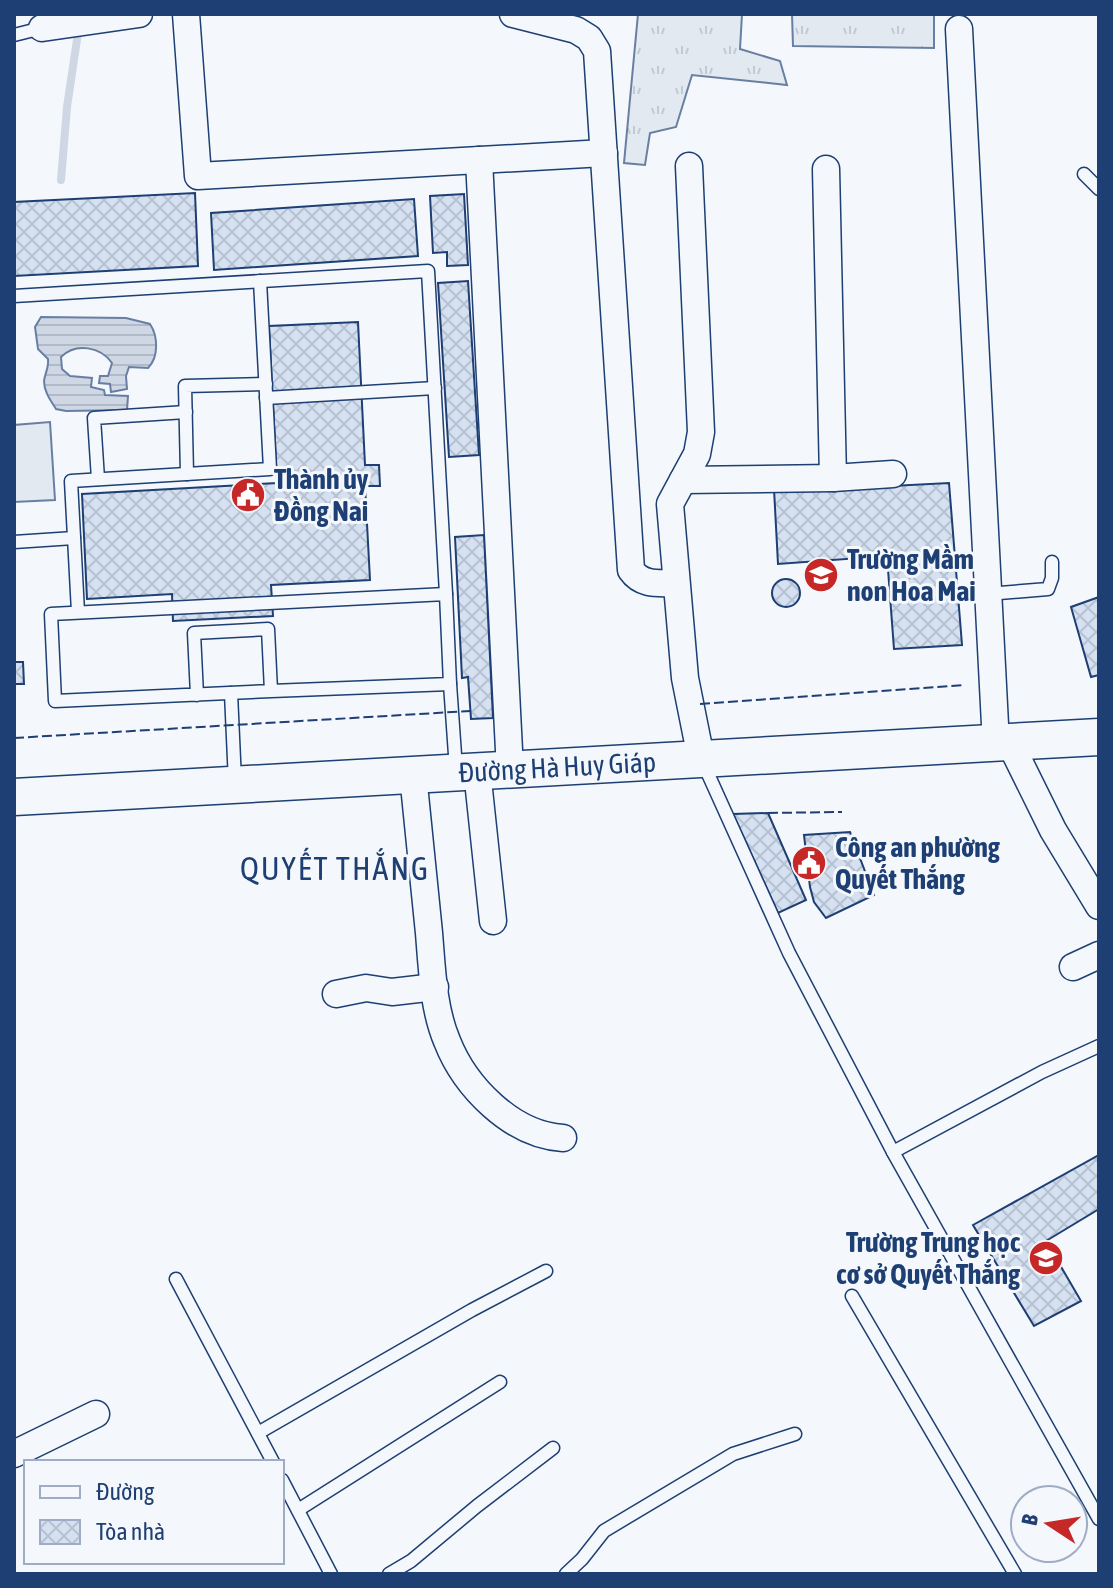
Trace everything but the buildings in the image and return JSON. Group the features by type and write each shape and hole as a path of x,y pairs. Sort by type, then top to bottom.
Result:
{"main road":[{"name":"Đường Hà Huy Giáp","path":"14,797 1099,737"}],"street":[{"path":"186,14 198,176 604,153"},
{"path":"513,14 576,30 589,38 597,51 631,570 635,576 651,583 676,583"},
{"path":"54,22 130,15"},
{"path":"959,29 987,594 1003,744 1099,906"},
{"path":"479,160 481,771 493,921"},
{"path":"689,166 701,432 697,454 670,504 685,678 701,758"},
{"path":"826,169 833,478"},
{"path":"683,480 893,474"},
{"path":"627,506 670,504"},
{"path":"413,775 435,987 446,1040 456,1061 478,1090 500,1111 520,1125 550,1137 563,1138"},
{"path":"1073,967 1099,955"},
{"path":"336,994 366,988 392,992 435,987"},
{"path":"14,1454 96,1414"}],"lane":[{"path":"14,35 54,22"},
{"path":"1084,174 1099,189"},
{"path":"14,296 428,271 450,684 481,771"},
{"path":"78,612 71,481 270,469 260,281"},
{"path":"187,474 185,386 266,384"},
{"path":"266,398 435,388"},
{"path":"98,479 94,418 186,412"},
{"path":"14,542 74,538"},
{"path":"987,594 1048,589 1052,562"},
{"path":"446,594 51,614 55,701 450,684"},
{"path":"229,605 231,631"},
{"path":"197,695 194,633 268,629 271,691"},
{"path":"231,693 235,785"},
{"path":"701,758 789,953 893,1152 1099,1519"},
{"path":"893,1152 1042,1072 1099,1046"},
{"path":"258,1433 546,1271"},
{"path":"176,1279 272,1460"},
{"path":"852,1296 1015,1574"},
{"path":"298,1510 500,1382"},
{"path":"566,1574 604,1531 733,1454 795,1434"},
{"path":"389,1574 411,1561 553,1448"},
{"path":"284,1484 331,1574"}],"green space":[{"path":"638,14 742,14 740,49 780,61 787,85 692,75 676,127 650,133 645,165 624,163"},
{"path":"792,14 934,14 934,48 793,46"},
{"path":"50,422 55,500 14,502 14,425"}],"shaded area":[{"path":"41,317 126,318 150,324 156,340 154,358 148,368 129,367 127,389 111,392 110,384 99,383 100,376 108,376 112,363 102,353 81,348 61,357 62,369 70,376 92,378 91,387 104,390 105,395 128,396 127,410 56,409 44,385 48,359 38,349 35,327"}],"waterway":[{"path":"61,180 67,107 79,26"}],"fence":[{"path":"700,704 965,685"},
{"path":"14,738 470,711"},
{"path":"768,813 842,812"}],"place":[{"name":"Thành ủy Đồng Nai","path":"248,495"},
{"name":"Trường Mầm non Hoa Mai","path":"821,575"},
{"name":"Công an phường Quyết Thắng","path":"809,863"},
{"name":"Trường Trung học cơ sở Quyết Thắng","path":"1046,1258"}],"district":[{"name":"QUYẾT THẮNG","path":"335,869"}]}
